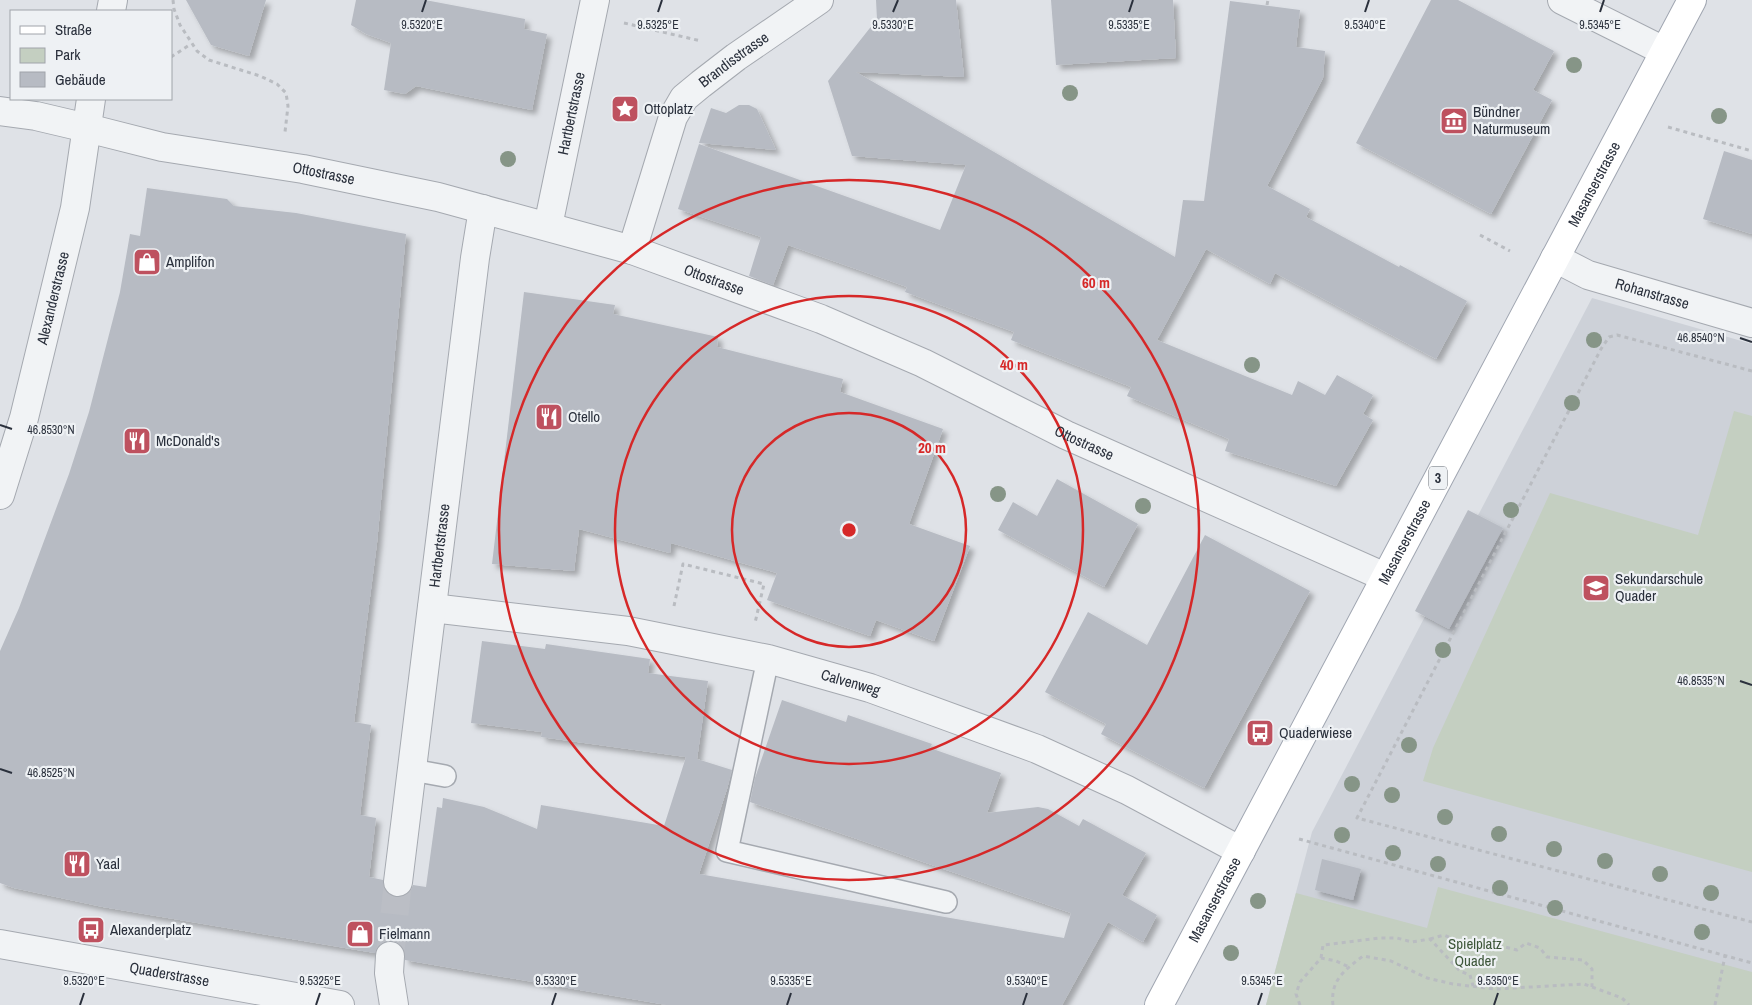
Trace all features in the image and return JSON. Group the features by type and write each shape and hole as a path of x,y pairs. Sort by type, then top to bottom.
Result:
{"main road":[{"name":"Masanserstrasse","path":"1159,1005 1692,0"}],"street":[{"name":"Hartbertstrasse","path":"548,226 595,0"},
{"name":"Brandisstrasse","path":"632,250 673,117 684,98 736,57 819,0"},
{"path":"1562,0 1664,51"},
{"name":"Alexanderstrasse","path":"0,495 24,418 76,208 91,100"},
{"name":"Ottostrasse","path":"0,111 36,116 162,147 312,171 438,197 632,250 821,319 906,356 1066,435 1385,577"},
{"name":"Hartbertstrasse","path":"398,882 474,268 483,209"},
{"name":"Rohanstrasse","path":"1555,258 1588,275 1752,323"},
{"name":"Calvenweg","path":"432,608 628,631 667,638 758,657 887,693 1037,749 1127,790 1240,851"},
{"name":"Quaderstrasse","path":"0,944 340,1005"},
{"path":"390,956 394,1005"}],"lane":[{"path":"758,657 727,851 946,902"},
{"path":"412,770 445,776"}],"path":[{"path":"173,0 180,25 191,44 208,60 260,76 277,84 286,92 288,106 284,137"},
{"path":"1267,5 1268,0"},
{"path":"615,21 707,44"},
{"path":"172,56 191,44"},
{"path":"1668,127 1752,151"},
{"path":"1480,235 1510,251"},
{"path":"1752,371 1617,334 1609,337 1596,358 1357,818 1752,922"},
{"path":"667,638 683,564 764,584 758,657"},
{"path":"1299,840 1752,963"},
{"path":"1300,1005 1296,994 1300,982 1321,958 1323,944 1380,938 1396,938 1412,942 1444,935 1468,945 1481,940 1517,950 1526,943 1540,948 1547,957 1583,960 1592,969 1592,987"},
{"path":"1430,939 1460,971 1470,975 1473,986"},
{"path":"1332,1005 1331,994 1340,974 1363,956 1391,961 1427,978 1453,984 1495,989 1584,984 1622,998 1629,1005"},
{"path":"1715,1005 1725,956"},
{"path":"1321,958 1336,961 1349,967"}],"shaded area":[{"name":"Sekundarschule Quader","path":"1592,298 1752,344 1752,1005 1266,1005 1312,832"}],"green space":[{"path":"1734,411 1752,416 1752,872 1423,781 1433,748 1550,493 1698,535"},
{"name":"Spielplatz Quader","path":"1438,887 1752,972 1752,1005 1266,1005 1296,893 1427,928"}],"building":[{"path":"186,0 266,0 249,56 211,45"},
{"path":"356,0 425,0 525,19 524,29 547,34 532,110 416,86 405,94 384,90 391,43 366,34 351,25"},
{"path":"876,0 956,0 964,77 856,72 1175,257 1183,200 1204,201 1230,1 1300,10 1296,47 1325,51 1323,78 1267,186 1310,209 1306,217 1467,301 1436,359 1275,273 1270,284 1206,249 1157,340 1292,395 1298,381 1325,395 1337,375 1373,395 1363,414 1373,420 1336,486 1225,451 1229,439 1127,396 1131,387 1011,340 1014,332 905,292 907,287 788,245 773,285 749,276 761,237 678,209 699,144 940,230 966,165 852,156 828,81 877,19"},
{"path":"1051,0 1173,0 1176,58 1056,65"},
{"name":"Bündner Naturmuseum","path":"1431,0 1458,0 1554,51 1533,90 1552,100 1491,214 1356,143"},
{"path":"739,105 749,105 757,109 776,150 699,143 711,108 726,113"},
{"path":"1724,151 1752,160 1752,234 1703,219"},
{"path":"147,188 227,199 234,206 296,213 406,234 377,543 354,722 371,725 360,815 376,818 369,877 383,880 384,889 389,895 404,897 410,892 413,885 426,887 437,807 442,808 443,798 484,807 537,829 541,805 664,826 686,757 541,737 542,732 471,723 482,641 545,649 546,644 650,659 648,673 708,681 697,759 732,770 699,874 1064,938 1071,913 750,802 755,778 782,700 846,722 848,715 932,744 930,748 1001,773 987,813 1038,807 1048,809 1079,826 1083,819 1146,853 1122,895 1157,915 1143,942 1108,922 1062,1005 667,1005 405,960 404,949 398,943 391,940 383,942 377,947 375,953 103,907 14,888 0,883 0,651 19,608 69,474 89,412 120,292 130,234 140,236"},
{"path":"524,292 615,305 613,314 718,337 717,347 843,379 840,392 943,429 909,524 970,546 934,641 876,620 870,636 767,600 777,573 671,543 670,553 579,529 574,571 492,564"},
{"path":"1057,479 1138,524 1104,587 998,530 1013,502 1037,516"},
{"path":"1468,510 1503,528 1449,629 1415,611"},
{"path":"1205,535 1310,591 1204,788 1101,734 1106,724 1045,692 1088,612 1147,645"},
{"path":"1322,859 1361,869 1353,900 1315,890"}],"tunnel":[{"path":"390,956 398,882"}],"place":[{"name":"Ottoplatz","path":"625,109"},
{"name":"Bündner Naturmuseum","path":"1454,121"},
{"name":"Amplifon","path":"147,262"},
{"name":"Otello","path":"549,417"},
{"name":"McDonald's","path":"137,441"},
{"name":"Sekundarschule Quader","path":"1596,588"},
{"name":"Quaderwiese","path":"1260,733"},
{"name":"Yaal","path":"77,864"},
{"name":"Alexanderplatz","path":"91,930"},
{"name":"Fielmann","path":"360,934"}]}
